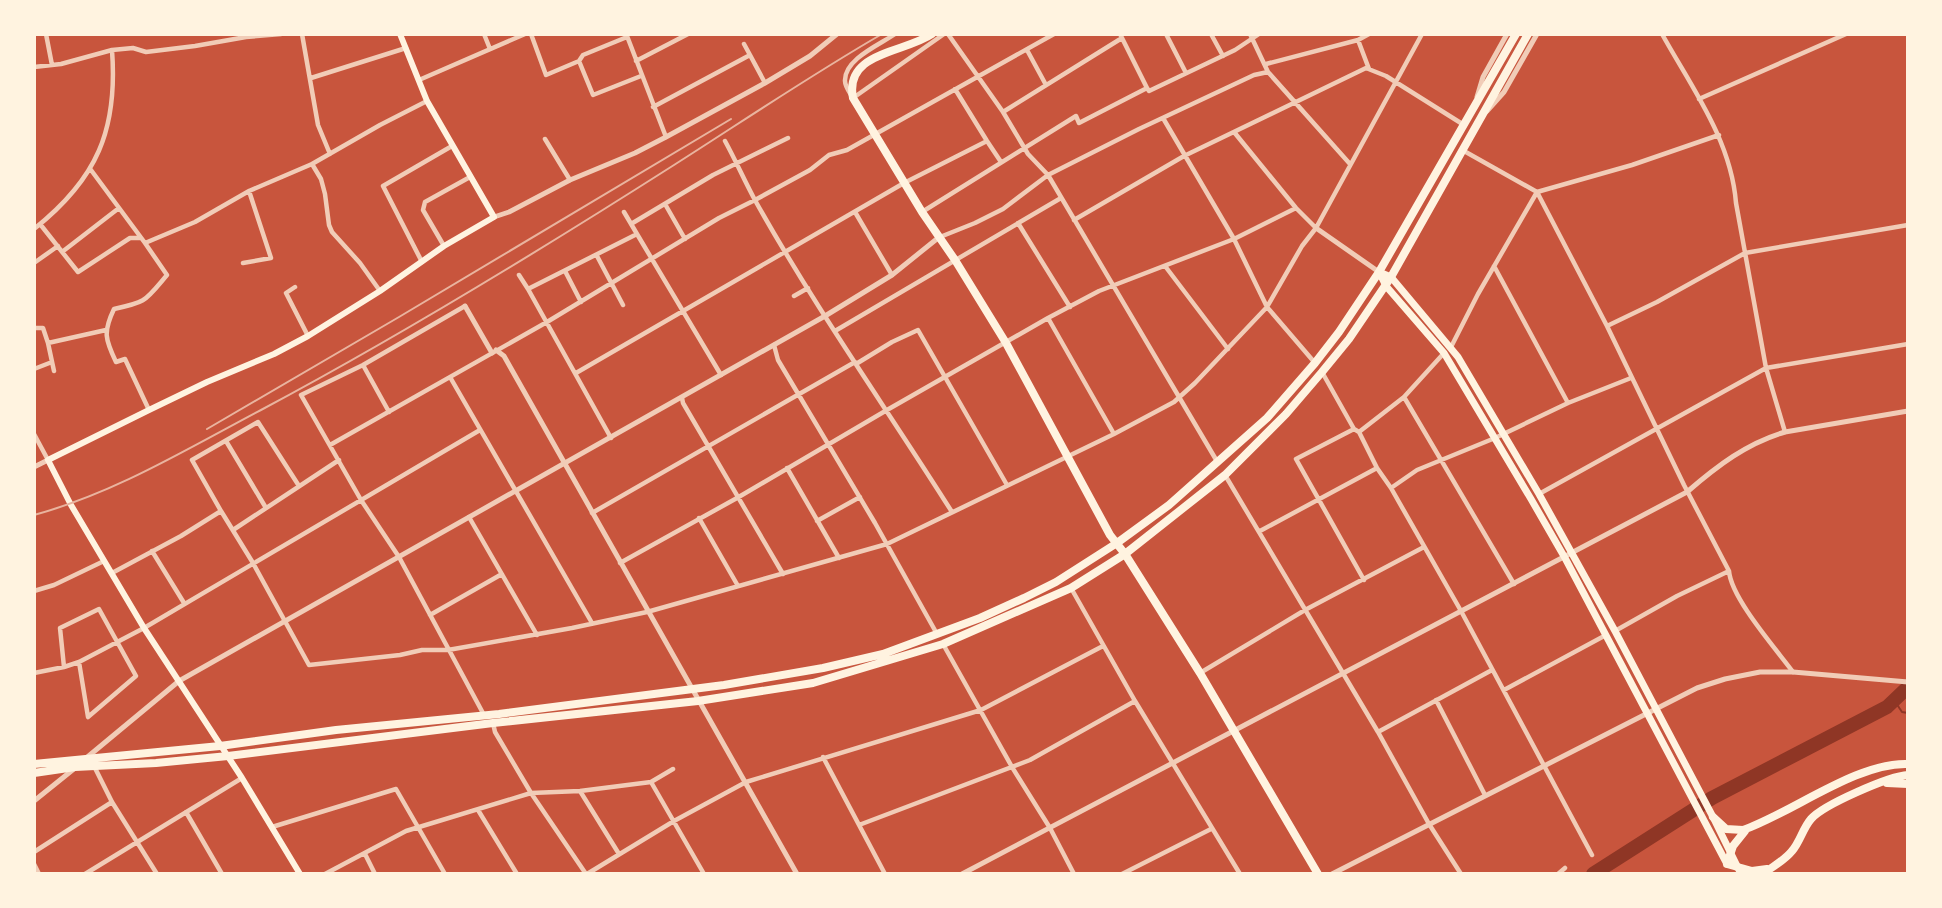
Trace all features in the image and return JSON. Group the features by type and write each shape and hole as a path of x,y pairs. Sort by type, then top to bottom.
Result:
{"highway":[{"path":"932,34 910,46 870,60 858,70 851,88 853,98 922,212 956,260 1006,343 1066,456 1117,543 1200,673 1318,873"},
{"path":"34,764 220,746 336,730 484,715 692,689 824,668 883,654 938,634 980,618 1056,582 1117,543 1169,505 1218,464 1267,418 1315,363 1340,332 1378,272 1516,34"},
{"path":"34,772 228,756 493,723 698,701 813,683 943,644 1005,619 1071,588 1125,554 1225,475 1286,414 1322,372 1349,339 1386,286 1528,34"},
{"path":"1771,868 1737,872 1727,864 1730,852 1739,835 1862,773 1889,762 1908,758"},
{"path":"1862,773 1886,766 1908,765"},
{"path":"1762,873 1787,858 1794,850 1807,824 1818,812 1893,777 1908,775"},
{"path":"1869,788 1895,783 1908,784"},
{"path":"1710,820 1731,831 1750,828"}],"main road":[{"path":"300,873 228,756 144,628 71,505 48,460 207,382 274,354 308,336 380,291 444,246 494,217 427,100 400,34"},
{"path":"1378,272 1391,277 1451,347 1539,494 1697,787 1727,864"},
{"path":"1378,272 1386,286 1444,353 1495,438 1565,558 1690,792 1730,852 1737,872"}],"street":[{"path":"46,34 52,65"},
{"path":"34,68 112,50 133,48 146,52 195,46 246,36 281,34"},
{"path":"302,34 318,125 330,154"},
{"path":"484,34 490,49"},
{"path":"419,80 525,34"},
{"path":"531,34 546,75 579,61 583,55 627,36 666,137"},
{"path":"636,61 688,34"},
{"path":"822,34 828,39"},
{"path":"494,217 666,137 810,56 828,39 837,34"},
{"path":"895,34 854,61 845,76 845,82 853,98 946,34 979,76 1024,148 1048,175 1218,464"},
{"path":"330,445 547,322 719,218 810,170 821,160 847,150 1054,34"},
{"path":"1166,34 1186,73"},
{"path":"1211,34 1222,56"},
{"path":"1003,112 1121,37 1149,91 1222,56 1259,34"},
{"path":"1266,64 1358,40 1369,34"},
{"path":"299,486 258,422 192,460 253,563 309,665 400,655 422,650 448,650 537,635 647,612 887,544 1114,434 1180,397 1267,307 1302,246 1316,228 1422,34"},
{"path":"1473,110 1483,77 1507,34"},
{"path":"1482,117 1504,92 1537,34"},
{"path":"1662,34 1719,135 1735,182 1745,253 1766,368 1785,432"},
{"path":"1699,99 1846,34"},
{"path":"1251,37 1268,72 1350,164"},
{"path":"1358,40 1369,69"},
{"path":"744,44 765,82"},
{"path":"311,78 406,48"},
{"path":"34,229 63,204 96,161 113,101 112,50"},
{"path":"1027,50 1046,85"},
{"path":"653,106 750,55"},
{"path":"579,61 593,95"},
{"path":"1074,220 1184,156 1366,68 1464,125"},
{"path":"85,759 179,681 825,316 892,276 939,238 1003,209 1048,175 1162,118 1254,75 1268,72"},
{"path":"587,97 642,76"},
{"path":"922,212 1076,116 1079,123 1147,88"},
{"path":"955,89 1001,162"},
{"path":"145,243 195,222 249,191 312,165 427,100"},
{"path":"1162,118 1234,239 1267,307 1315,363"},
{"path":"1234,132 1296,208 1316,228 1378,272"},
{"path":"1451,347 1537,192 1632,165 1719,135"},
{"path":"631,224 737,162 788,138"},
{"path":"544,139 570,180"},
{"path":"725,141 755,200 785,251 952,512"},
{"path":"576,373 904,183 987,141"},
{"path":"422,262 383,186 452,146"},
{"path":"1464,151 1537,192 1607,326 1687,492 1729,571 1730,579 1750,615 1793,672"},
{"path":"312,165 323,186 332,232 360,263 380,291"},
{"path":"91,170 166,275 146,300 114,309 106,330 116,362 125,359 149,410"},
{"path":"444,246 423,210 425,202 470,177"},
{"path":"243,263 271,258 249,191"},
{"path":"835,331 1061,198"},
{"path":"665,204 685,239"},
{"path":"62,252 118,208"},
{"path":"620,563 1048,318 1113,285 1234,239 1296,208"},
{"path":"624,212 721,375"},
{"path":"855,212 892,276"},
{"path":"40,224 78,272 130,238 140,238"},
{"path":"1018,224 1070,307"},
{"path":"1607,326 1657,302 1745,253 1908,225"},
{"path":"528,289 597,256 636,234"},
{"path":"34,263 58,246"},
{"path":"597,256 623,305"},
{"path":"1165,266 1228,349"},
{"path":"1494,266 1568,403"},
{"path":"565,271 581,302"},
{"path":"519,275 611,438"},
{"path":"295,287 286,293 308,336"},
{"path":"794,296 808,288"},
{"path":"484,715 399,557 361,500 302,395 363,365 465,306 494,351 504,356 647,612 797,873"},
{"path":"1048,318 1114,434"},
{"path":"34,328 43,328 54,370"},
{"path":"48,343 106,330"},
{"path":"592,513 892,342 918,330 1007,485"},
{"path":"1539,494 1766,368 1908,344"},
{"path":"774,345 778,360 800,394 938,634"},
{"path":"1364,580 1296,459 1356,430 1404,397 1444,353"},
{"path":"34,369 52,362"},
{"path":"363,365 389,412"},
{"path":"1322,372 1461,612 1592,855"},
{"path":"450,377 592,623"},
{"path":"1391,488 1417,470 1495,438 1568,403 1631,378"},
{"path":"1404,397 1514,584"},
{"path":"682,398 737,498 783,574"},
{"path":"963,873 1573,554 1687,492 1709,473 1744,449 1785,432 1908,411"},
{"path":"34,673 79,662 117,643 480,430"},
{"path":"34,467 48,460 35,435"},
{"path":"226,441 266,508"},
{"path":"233,530 339,460"},
{"path":"787,468 839,558"},
{"path":"1260,531 1377,468"},
{"path":"1225,475 1252,524 1260,531 1378,732 1458,872"},
{"path":"817,521 860,497"},
{"path":"112,573 221,511"},
{"path":"469,517 537,635"},
{"path":"699,518 738,586"},
{"path":"1200,673 1305,610 1424,547"},
{"path":"152,551 184,603"},
{"path":"34,591 54,585 104,561"},
{"path":"1614,631 1729,571"},
{"path":"430,615 502,574"},
{"path":"1071,588 1135,701 1211,829 1240,873"},
{"path":"64,667 60,628 99,609 136,676 88,717 79,662"},
{"path":"1504,690 1606,635"},
{"path":"943,644 1074,873"},
{"path":"493,723 495,732 531,793 587,873 746,782 981,710 1103,646"},
{"path":"1378,732 1492,670"},
{"path":"1332,873 1697,688 1725,679 1760,672 1793,672 1908,682"},
{"path":"1436,700 1485,795"},
{"path":"859,825 1030,760 1135,701"},
{"path":"823,757 885,873"},
{"path":"94,766 112,802 158,873"},
{"path":"34,801 75,767"},
{"path":"325,873 406,831 531,793 580,791 651,782 673,769"},
{"path":"86,873 242,778"},
{"path":"651,782 704,873"},
{"path":"272,827 396,789 445,873"},
{"path":"580,791 619,854"},
{"path":"34,852 112,802"},
{"path":"478,810 517,873"},
{"path":"186,812 222,873"},
{"path":"1122,873 1211,829"},
{"path":"365,854 375,873"},
{"path":"34,864 39,873"},
{"path":"1558,873 1565,868"}],"waterway":[{"path":"1593,874 1712,798 1887,707 1908,687"},
{"path":"1894,700 1902,712 1908,713"}],"railway":[{"path":"34,515 93,495 150,469 366,352 470,292 882,34"},
{"path":"207,429 731,119"}]}
